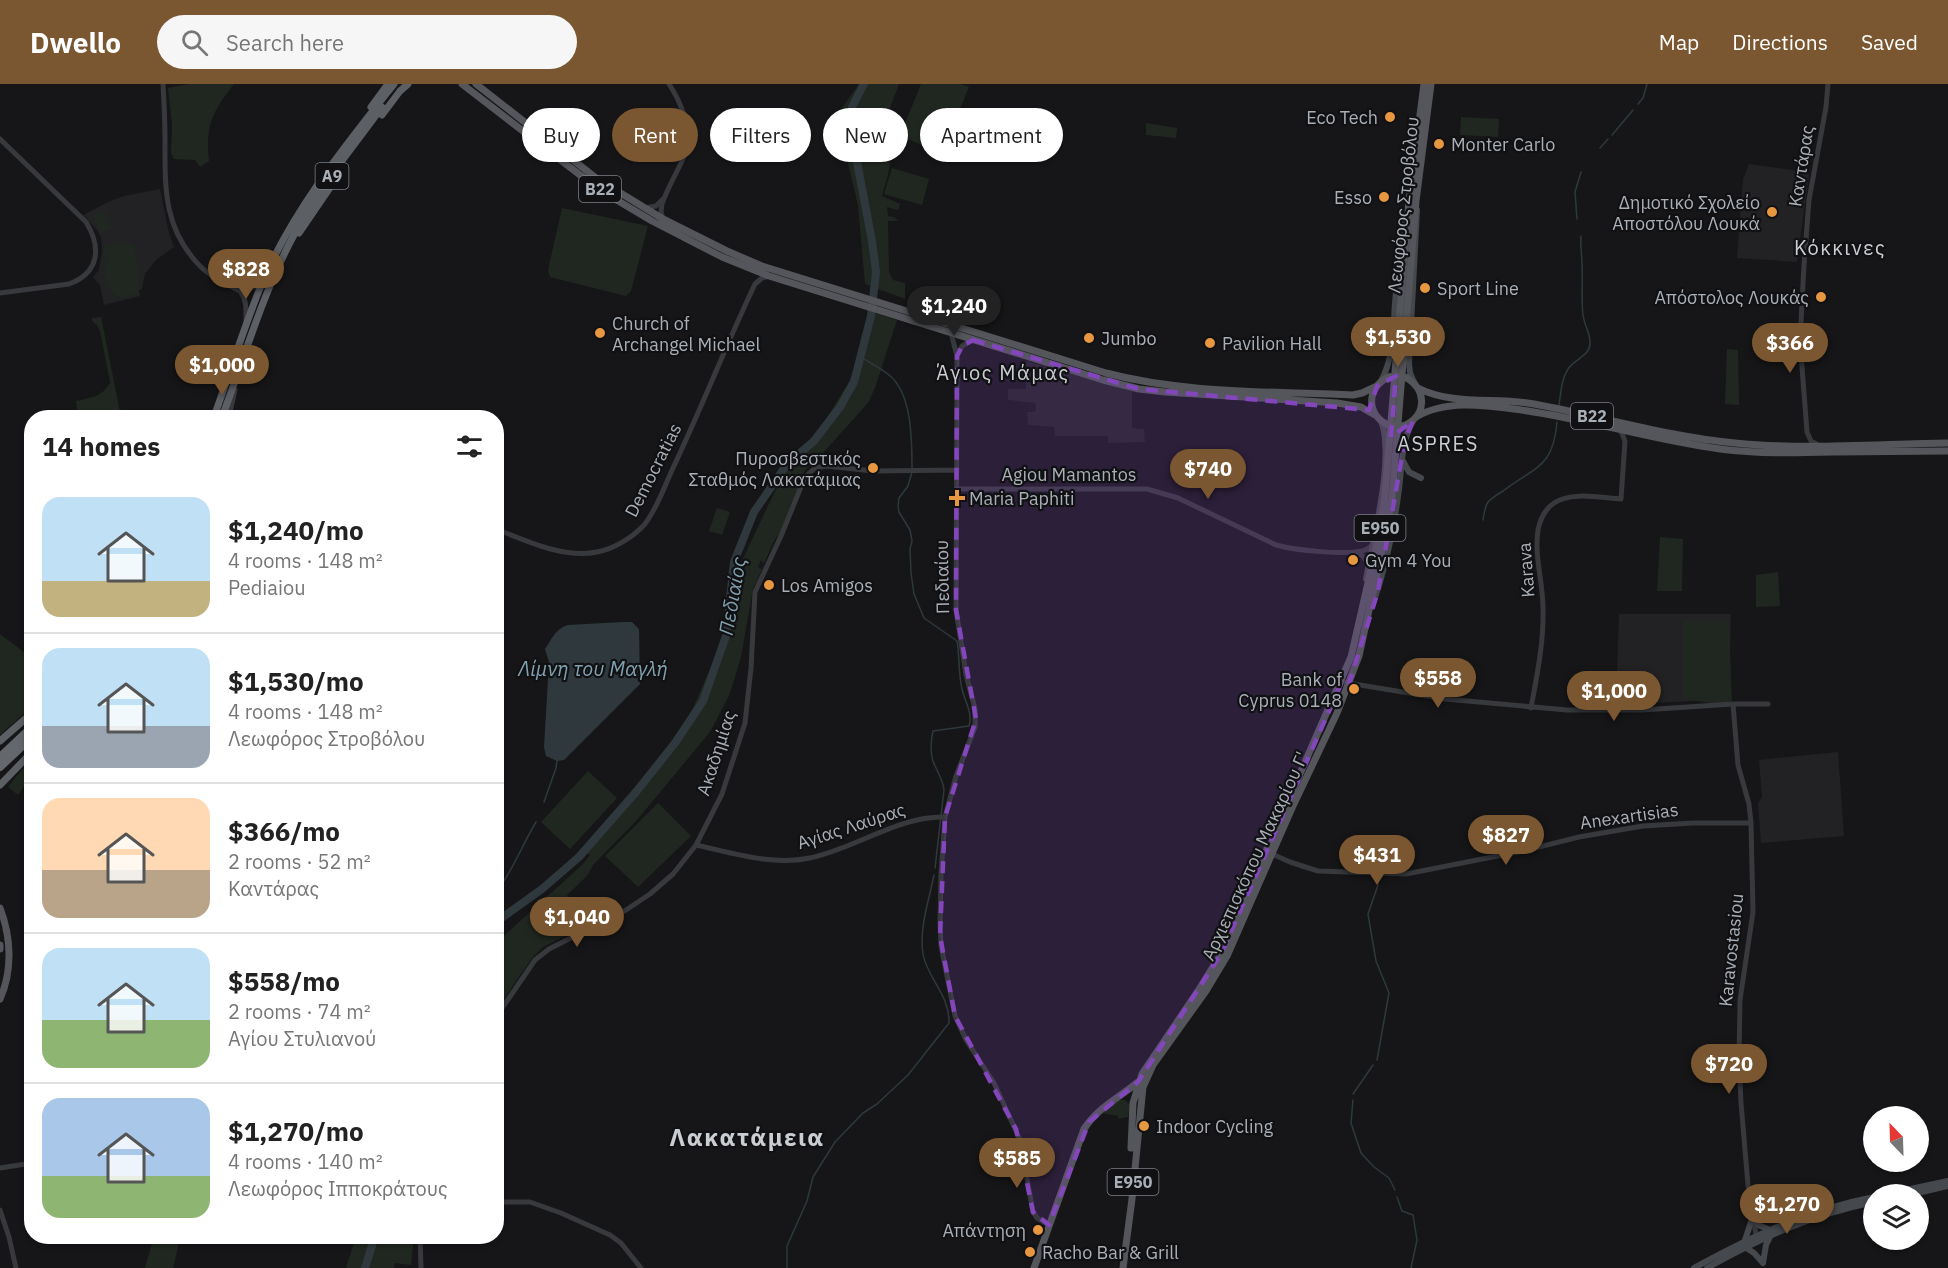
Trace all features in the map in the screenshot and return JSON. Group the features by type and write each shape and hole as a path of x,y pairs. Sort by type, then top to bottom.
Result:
{"highway":[{"path":"272,262 274,252 302,202 388,84"},
{"name":"A9","path":"216,410 246,323 272,262 309,199 394,84"},
{"name":"A9","path":"225,410 284,253 305,214 400,84"},
{"path":"276,274 329,188 394,98 408,84"},
{"path":"0,741 24,720"},
{"path":"0,757 24,734"},
{"path":"0,767 24,744"},
{"path":"0,785 24,761"}],"main road":[{"name":"B22","path":"462,84 580,176 615,199 692,242 769,276 859,300"},
{"name":"B22","path":"476,84 596,178 663,219 762,266 859,300 1138,381 1185,387 1353,395 1379,384"},
{"name":"Λεωφόρος Στροβόλου","path":"1346,683 1380,530 1385,496 1424,84"},
{"name":"Λεωφόρος Στροβόλου","path":"1346,683 1359,656 1369,614 1394,481 1413,200 1431,84"},
{"name":"E950","path":"1379,384 1391,355 1406,212 1413,200"},
{"name":"E950","path":"1413,200 1418,220 1409,363 1411,376 1416,386"},
{"name":"B22","path":"899,313 973,340 1139,389 1345,404 1361,407 1378,418"},
{"path":"1398,376 1407,378 1416,386 1421,393 1422,404 1415,419 1403,426 1388,425 1378,418 1371,398 1379,384 1389,377 1398,376"},
{"name":"B22","path":"1416,386 1444,398 1533,404 1718,441 1767,446 1948,443"},
{"name":"B22","path":"1415,419 1427,411 1438,408 1496,407 1744,452 1948,451"},
{"name":"E950","path":"1360,621 1360,607 1380,501 1385,437 1378,418"},
{"name":"E950","path":"1369,614 1376,598 1390,540 1405,440 1415,419"},
{"path":"1402,458 1409,472 1421,478"},
{"name":"Αρχιεπισκόπου Μακαρίου Γ'","path":"1034,1268 1084,1129 1096,1113 1138,1082 1221,954 1346,683"},
{"path":"0,790 17,768"},
{"name":"Αρχιεπισκόπου Μακαρίου Γ'","path":"1138,1095 1153,1065 1206,991 1227,956 1269,852"},
{"path":"0,908 9,951 8,973 0,999"},
{"name":"Αρχιεπισκόπου Μακαρίου Γ'","path":"1138,1082 1138,1095"},
{"name":"E950","path":"1118,1268 1138,1095"},
{"name":"E950","path":"1123,1268 1132,1199 1138,1095"},
{"path":"1116,1097 1138,1095"},
{"path":"1929,1185 1948,1181"},
{"path":"1929,1190 1948,1186"},
{"path":"1694,1268 1805,1215 1863,1199"},
{"path":"1707,1268 1758,1234 1863,1205"},
{"path":"1745,1244 1752,1219 1770,1232"},
{"path":"1745,1244 1763,1263 1770,1232"}],"street":[{"path":"163,84 165,186 169,211 177,232 191,256 211,275 243,296 246,301 246,323"},
{"path":"663,219 661,210 683,159 687,141 684,113 669,84"},
{"name":"Καντάρας","path":"1807,432 1800,341 1804,265 1809,200 1828,84"},
{"path":"0,139 86,222 96,246 93,266 76,282 0,294"},
{"path":"644,208 659,204 667,192"},
{"path":"753,270 756,277 755,284"},
{"path":"755,284 769,276"},
{"path":"228,285 246,289 262,282"},
{"name":"Democratias","path":"504,532 546,547 580,554 600,552 616,545 633,535 645,524 755,284"},
{"name":"Πεδιαίου","path":"951,333 957,356 956,610 966,675 976,719 942,817 940,936 953,1008 962,1033 994,1083 1018,1134 1023,1147 1035,1215 1049,1225"},
{"path":"957,356 962,346 973,340"},
{"path":"230,410 237,376"},
{"path":"1620,429 1625,441 1634,432"},
{"path":"1807,432 1811,441 1819,446"},
{"path":"1799,446 1805,441 1807,432"},
{"name":"Karava","path":"1531,708 1541,653 1542,633 1542,596 1537,551 1538,529 1544,514 1553,503 1565,498 1577,496 1621,499 1625,441"},
{"name":"Ακαδημίας","path":"504,1005 535,960 549,949 626,910 650,894 673,874 696,845 722,794 745,723 755,592 782,536 805,477 815,468 826,466 856,470 957,470"},
{"name":"Agiou Mamantos","path":"957,489 1147,489 1178,498 1276,545 1300,550 1348,552 1364,550 1373,544"},
{"name":"Agiou Mamantos","path":"1348,552 1363,556 1368,564"},
{"path":"1346,683 1445,699 1531,708 1599,711 1768,704"},
{"name":"Karavostasiou","path":"1733,704 1738,765 1749,804 1751,823 1753,912 1740,1000 1739,1028 1741,1103 1752,1219 1758,1234"},
{"name":"Αγίας Λαύρας","path":"696,845 774,861 800,860 834,851 925,817 942,817"},
{"name":"Anexartisias","path":"1269,852 1318,871 1406,874 1579,837 1643,826 1751,823"},
{"path":"0,1168 24,1164"},
{"path":"504,1202 530,1202 610,1235 621,1243 641,1268"},
{"path":"0,1210 16,1268"},
{"path":"420,1244 421,1268"}],"highlighted area":[{"path":"973,340 1139,389 1369,410 1377,386 1396,376 1391,437 1413,421 1405,440 1378,591 1349,684 1342,682 1221,954 1138,1082 1089,1122 1049,1225 1033,1212 1016,1129 955,1016 940,936 945,817 976,719 956,610 957,356 962,346"}],"shaded area":[{"path":"189,84 234,84 212,119 208,138 209,161 200,167 195,160 174,159 171,153 172,125 168,88"},
{"path":"859,84 899,84 890,108 842,108"},
{"path":"921,84 960,84 969,87 960,108 920,108 920,144 908,139 908,116"},
{"path":"1461,117 1499,119 1498,137 1460,135"},
{"path":"1146,123 1177,128 1176,138 1146,135"},
{"path":"848,162 890,162 882,196 900,204 898,210 887,207 888,216 898,221 888,221 889,272 893,280 905,283 905,299 865,284 858,205"},
{"name":"Δημοτικό Σχολείο Αποστόλου Λουκά","path":"1749,164 1806,172 1809,175 1797,262 1737,258 1743,179"},
{"path":"892,168 929,179 922,205 884,194"},
{"path":"160,189 174,247 156,260 145,274 142,289 139,290 140,296 104,305 100,285 93,277 99,270 102,251 101,237 83,215 124,196"},
{"path":"562,208 648,226 631,291 626,296 550,277 548,270"},
{"path":"105,211 111,229 100,233 93,215"},
{"path":"120,241 134,246 138,269 138,293 123,299 116,295 107,284 105,270 104,247"},
{"path":"875,313 897,320 868,403 805,470 780,533 764,563 762,564 761,560 758,567 762,569 753,589 741,657 729,696 710,732 637,820 567,895 593,922 543,947 532,958 504,999 504,936 583,864 590,855 587,853 678,743 728,627 736,575 740,565 789,467 813,441 859,365 863,337"},
{"path":"101,317 120,410 77,410 76,401 101,393 110,382 100,331 92,318"},
{"path":"1727,349 1738,350 1739,405 1725,404"},
{"path":"1026,361 1132,391 1132,428 1144,429 1145,442 1108,443 1108,436 1055,436 1054,427 1028,425 1027,412 1036,410 1035,403 1008,400 1008,389 1026,389"},
{"path":"717,508 730,512 722,535 709,531"},
{"path":"1660,537 1683,539 1682,591 1657,591"},
{"path":"1778,572 1780,606 1756,607 1756,575"},
{"path":"1619,614 1731,614 1729,699 1616,705"},
{"path":"1683,621 1729,621 1732,706 1683,699"},
{"path":"0,634 24,652 24,713 0,735"},
{"path":"1838,752 1844,836 1761,843 1758,803 1762,797 1759,760"},
{"path":"24,768 24,786 18,795 8,787"},
{"path":"588,771 617,798 570,849 541,822"},
{"path":"658,803 691,836 638,887 605,856"},
{"path":"1117,1100 1125,1100 1130,1105 1128,1117 1118,1119 1118,1116 1101,1113"},
{"path":"152,1244 179,1244 173,1268 145,1268"},
{"path":"354,1244 413,1244 411,1265 395,1263 394,1268 346,1268"}],"water":[{"name":"Λίμνη του Μαγλή","path":"632,622 639,629 640,684 564,760 557,761 546,756 544,747 549,662 545,649 552,638 568,625"}],"waterway":[{"name":"Πεδιαίος","path":"504,916 542,889 579,857 675,743 703,701 726,636 734,562 754,512 787,464 814,441 840,407 854,382 871,316 876,272 850,125 852,107 864,84"},
{"path":"1638,104 1643,98 1647,84"},
{"path":"1612,135 1633,110"},
{"path":"1600,148 1608,139"},
{"path":"1577,219 1575,192 1581,172"},
{"path":"1559,405 1566,373 1590,347 1582,309 1581,236"},
{"path":"861,357 889,375 897,383 902,393 909,418 912,468"},
{"path":"1483,520 1488,502 1533,471 1547,458 1555,437 1557,422"},
{"path":"912,472 908,486 899,498 898,506 910,530 914,594 924,618 957,641 961,683 970,717 969,726 933,731 932,757 944,790 935,868"},
{"path":"544,802 557,761"},
{"path":"504,880 536,822"},
{"path":"787,1268 787,1246 807,1201 813,1177 835,1142 863,1113 877,1104 908,1075 949,1023 946,1004 925,963 923,954 923,924 934,875"},
{"path":"1377,1060 1389,993 1376,961 1368,914 1378,885"},
{"path":"1353,1094 1373,1065"},
{"path":"1353,1100 1351,1123 1361,1153 1389,1178 1395,1190"},
{"path":"1397,1197 1402,1211 1413,1215 1417,1240 1411,1268"},
{"name":"Πεδιαίος","path":"365,1268 372,1244"}],"place":[{"name":"Eco Tech","path":"1390,117"},
{"name":"Monter Carlo","path":"1439,144"},
{"name":"Esso","path":"1384,197"},
{"name":"Δημοτικό Σχολείο Αποστόλου Λουκά","path":"1772,212"},
{"name":"Sport Line","path":"1425,288"},
{"name":"Απόστολος Λουκάς","path":"1821,297"},
{"name":"Church of Archangel Michael","path":"600,333"},
{"name":"Jumbo","path":"1089,338"},
{"name":"Pavilion Hall","path":"1210,343"},
{"name":"Πυροσβεστικός Σταθμός Λακατάμιας","path":"873,468"},
{"name":"Maria Paphiti","path":"957,498"},
{"name":"Gym 4 You","path":"1353,560"},
{"name":"Los Amigos","path":"769,585"},
{"name":"Bank of Cyprus 0148","path":"1354,689"},
{"name":"Indoor Cycling","path":"1144,1126"},
{"name":"Απάντηση","path":"1038,1230"},
{"name":"Racho Bar & Grill","path":"1030,1252"}],"district":[{"name":"Κόκκινες","path":"1840,247"},
{"name":"Άγιος Μάμας","path":"1003,372"},
{"name":"ASPRES","path":"1438,443"},
{"name":"Λακατάμεια","path":"747,1137"}]}
